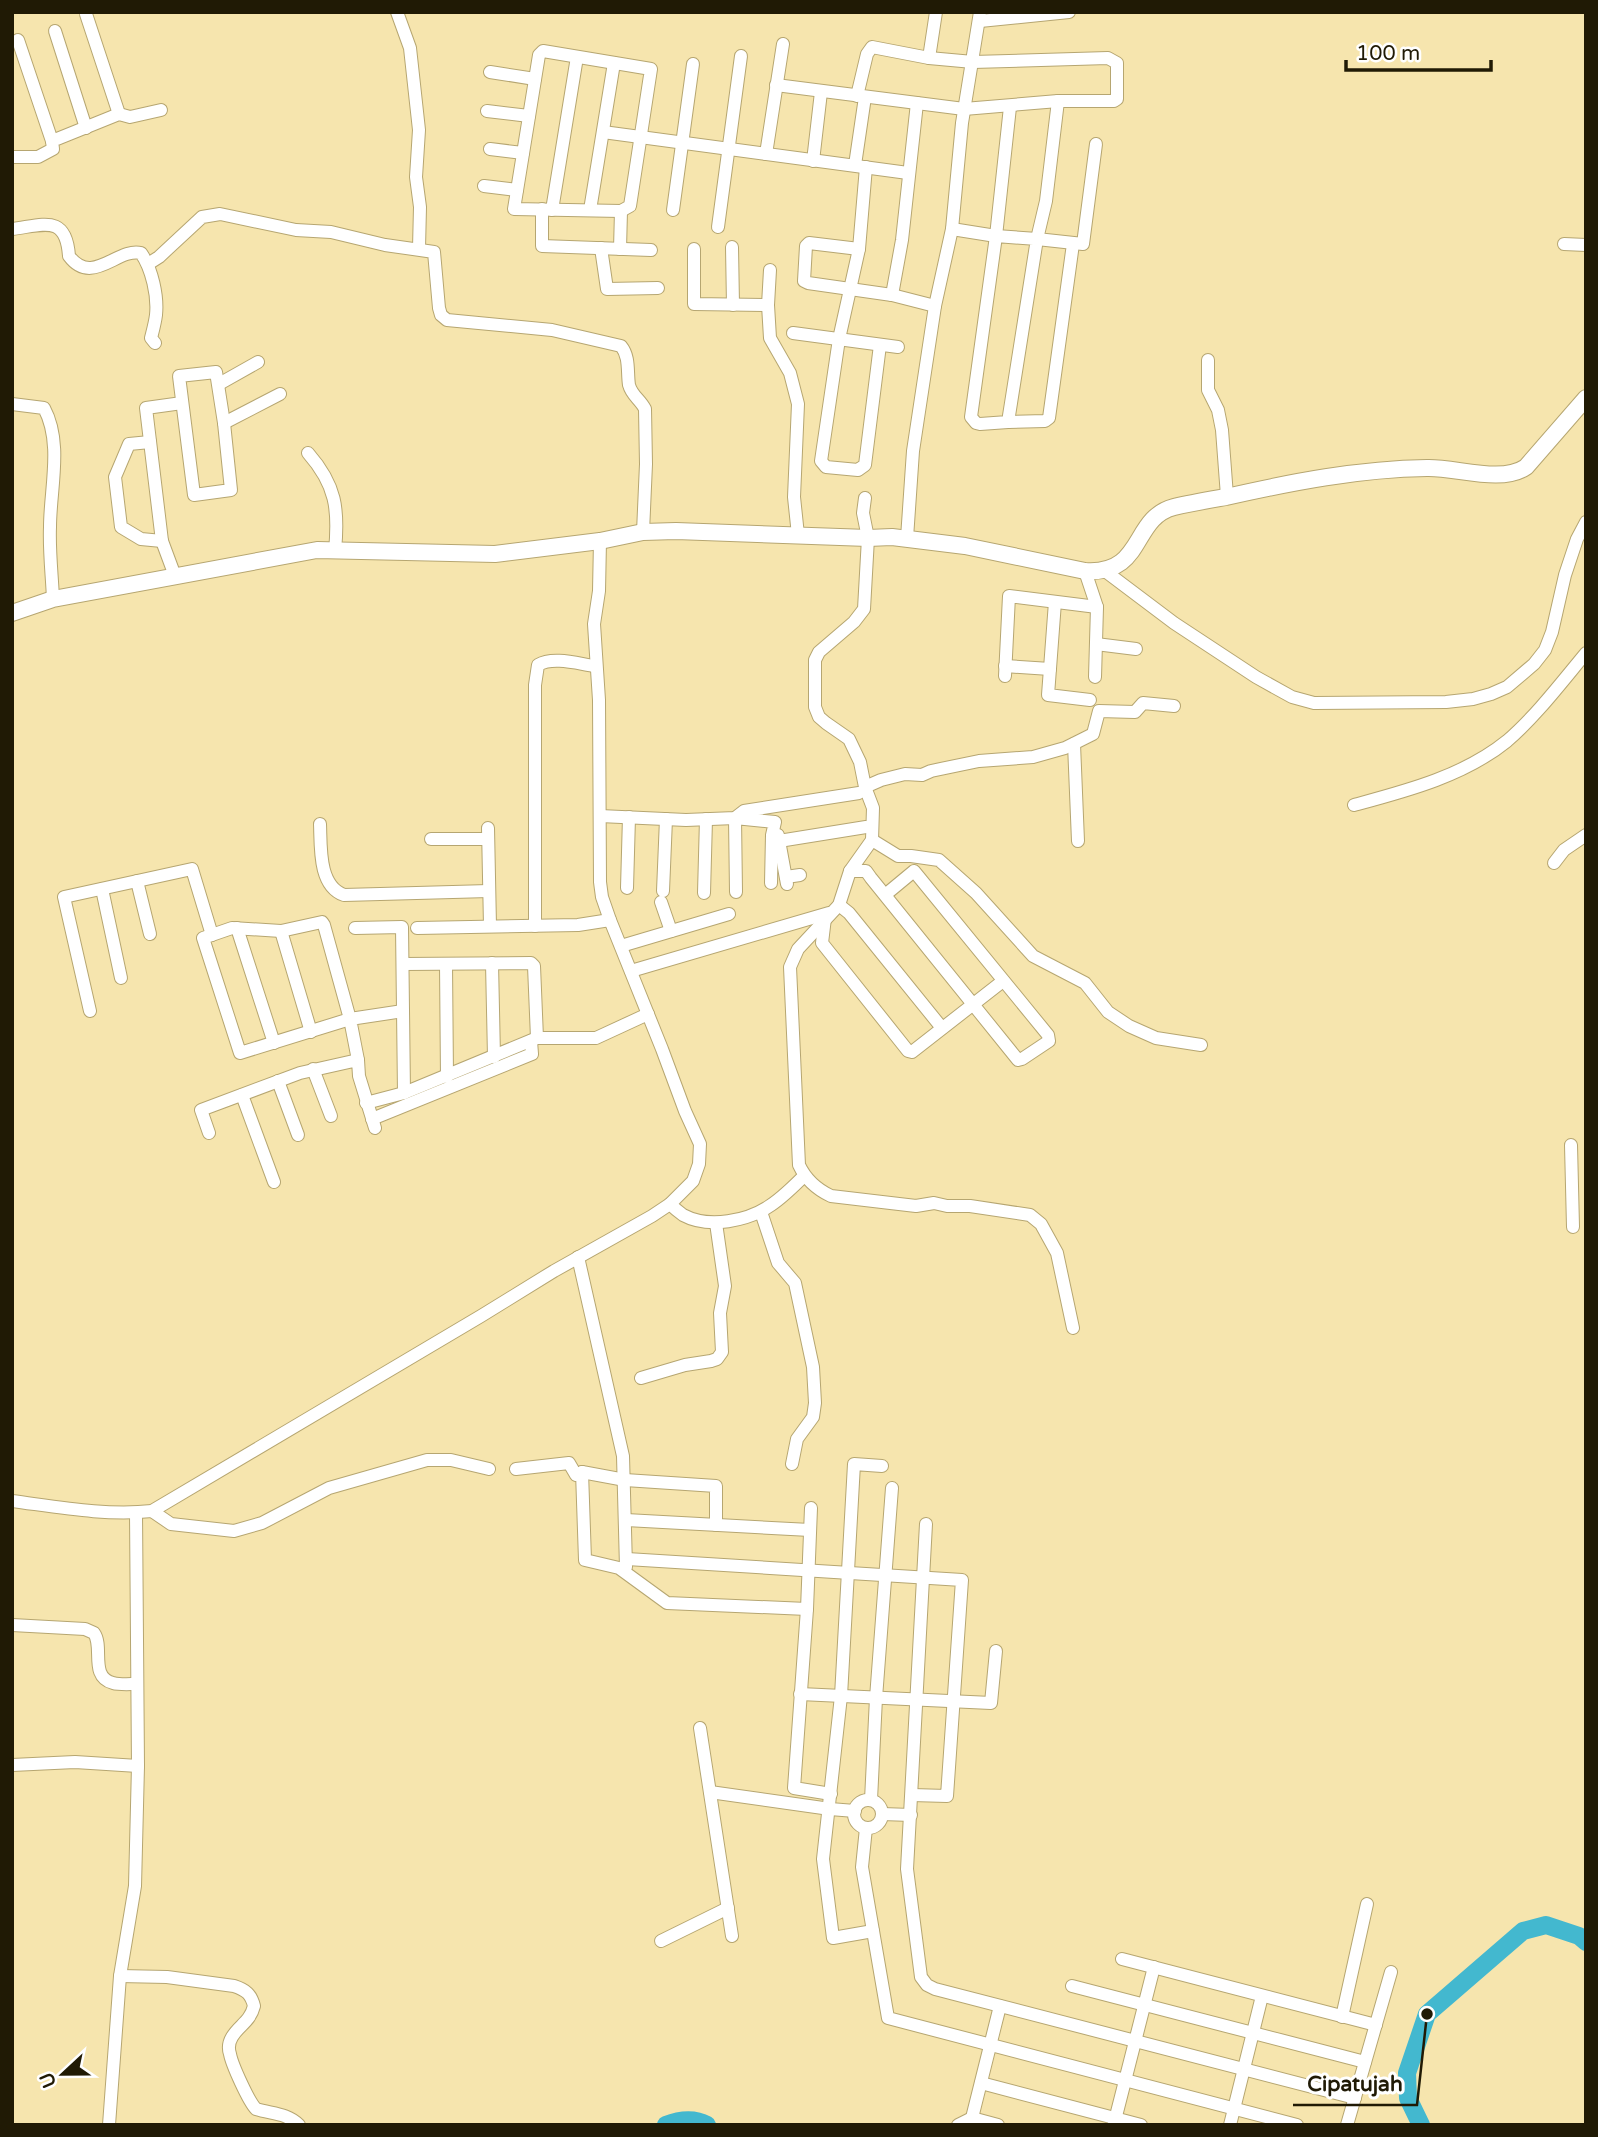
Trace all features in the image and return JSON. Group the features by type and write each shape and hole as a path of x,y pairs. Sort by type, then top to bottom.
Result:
{"street":[{"path":"397,12 410,48 419,131 416,177 420,207 419,248"},
{"path":"929,58 936,12"},
{"path":"906,538 913,451 935,306 952,229 964,109 980,16 1069,12"},
{"path":"86,14 119,114"},
{"path":"55,31 86,128"},
{"path":"13,154 38,157 52,149 52,141 18,40"},
{"path":"766,154 783,44"},
{"path":"776,85 821,92 861,97 917,103 964,109 1058,102 1093,103 1116,99 1117,63 1108,58 973,62 929,58 872,47 867,54 861,97 859,249 839,339 821,461 826,467 858,470 864,465 880,345"},
{"path":"543,51 614,63 651,69 630,206 621,211 514,209 539,55 543,51"},
{"path":"718,227 741,56"},
{"path":"577,57 542,246 651,250"},
{"path":"590,210 614,63"},
{"path":"673,210 693,64"},
{"path":"490,72 535,79"},
{"path":"813,161 821,92"},
{"path":"1008,422 1037,239 1046,201 1058,102"},
{"path":"892,295 902,240 917,103"},
{"path":"1010,107 996,236 971,416 976,423 1045,421 1049,418 1073,244"},
{"path":"52,141 119,114 130,117 161,110"},
{"path":"487,111 529,116"},
{"path":"603,132 908,173"},
{"path":"952,229 1081,245 1084,242 1096,145"},
{"path":"490,149 523,153"},
{"path":"484,186 517,190"},
{"path":"620,249 621,211"},
{"path":"148,264 202,217 215,214 296,230 331,232 385,245 435,251 439,308 444,318 552,330 621,346 626,353 630,387 634,397 645,409 643,532"},
{"path":"12,229 50,224 62,230 68,240 69,256 79,266 99,267 131,252 141,253 154,282 157,311 151,338 155,343"},
{"path":"859,249 812,243 806,246 803,277 805,282 892,295 935,306"},
{"path":"1564,244 1586,245"},
{"path":"732,247 733,305"},
{"path":"601,248 607,289 658,288"},
{"path":"694,249 694,304 768,304"},
{"path":"770,270 768,304 771,338 790,373 798,404 794,497 798,535"},
{"path":"793,333 898,347"},
{"path":"1208,360 1208,390 1222,430 1227,496"},
{"path":"219,384 258,362"},
{"path":"216,372 231,490 194,495 182,403 179,376 216,372"},
{"path":"224,423 280,394"},
{"path":"12,613 53,599 317,551 495,554 600,541 643,532 906,538 965,546 1085,571 1105,571 1132,552 1150,521 1160,512 1176,506 1304,480 1390,470 1429,468 1508,475 1526,467 1586,398"},
{"path":"175,576 162,541 146,408 182,403"},
{"path":"12,404 44,408 52,437 54,462 50,527 53,599"},
{"path":"150,442 129,444 115,477 121,527 141,539 162,541"},
{"path":"308,453 322,469 331,488 338,526 335,551"},
{"path":"865,498 863,513 868,538 864,609 854,622 819,652 816,660 815,706 819,717 825,723 849,739 860,762 862,790 873,808 872,839 850,871 822,943 908,1051 912,1052 1003,981"},
{"path":"1105,571 1174,623 1256,677 1292,697 1314,703 1446,702 1474,699 1507,687 1534,664 1545,650 1552,632 1565,575 1577,539 1586,522"},
{"path":"12,1502 135,1513 152,1511 670,1204 693,1181 699,1164 700,1144 610,920 600,882 598,700 594,624 599,591 600,541"},
{"path":"1085,571 1097,607 1095,677"},
{"path":"1050,669 1005,671 1009,596 1097,607"},
{"path":"1055,602 1048,695 1090,700"},
{"path":"1096,644 1136,649"},
{"path":"1354,805 1449,775 1493,751 1527,722 1586,653"},
{"path":"535,926 535,685 538,665 543,662 563,662 595,666"},
{"path":"736,892 736,818 744,811 862,790 881,780 905,774 922,775 979,761 1033,757 1074,744 1093,734 1099,711 1135,712 1143,703 1174,706"},
{"path":"1074,744 1078,841"},
{"path":"772,807 787,881 800,875"},
{"path":"600,816 736,818 775,822"},
{"path":"627,888 629,817"},
{"path":"666,819 662,896 671,931"},
{"path":"704,892 706,819"},
{"path":"771,883 772,835 775,822"},
{"path":"320,824 325,871 330,886 338,893 489,891"},
{"path":"779,841 866,827"},
{"path":"431,839 488,833 490,926"},
{"path":"1554,863 1564,849 1586,835"},
{"path":"872,839 898,856 939,860 976,893 1033,956 1085,983 1108,1012 1129,1026 1156,1038 1201,1045"},
{"path":"90,1011 64,897 192,869 212,935"},
{"path":"850,871 866,871 885,895 972,1004 1018,1060 1049,1041 1048,1035 914,871 885,895"},
{"path":"137,881 150,934"},
{"path":"102,889 121,978"},
{"path":"833,912 798,949 790,967 799,1165 804,1176 820,1191 831,1196 916,1206 934,1203 970,1206 1030,1215 1041,1224 1056,1252 1073,1328"},
{"path":"631,971 833,912 849,913 942,1028"},
{"path":"621,946 729,914"},
{"path":"417,928 578,925 610,920"},
{"path":"403,1011 350,1019 241,1054 238,1052 203,938 237,928 281,931 319,921 324,925 350,1019 359,1076 373,1123 518,1053 534,1039 596,1038 648,1014"},
{"path":"355,928 402,927 404,1093"},
{"path":"237,928 274,1043"},
{"path":"281,931 311,1031"},
{"path":"492,963 494,1057"},
{"path":"402,964 531,963 534,966 534,1039"},
{"path":"446,964 447,1077"},
{"path":"366,1103 404,1093 494,1057 518,1053"},
{"path":"209,1133 201,1110 313,1069 358,1060"},
{"path":"313,1069 331,1116"},
{"path":"278,1081 298,1135"},
{"path":"242,1095 274,1182"},
{"path":"1571,1146 1573,1227"},
{"path":"1572,1174 1586,1174"},
{"path":"670,1204 683,1215 716,1223 761,1212 774,1204 804,1176"},
{"path":"761,1212 778,1263 796,1283 813,1367 813,1417 797,1439 792,1464"},
{"path":"641,1378 685,1365 711,1362 722,1352 720,1312 725,1286 716,1223"},
{"path":"578,1257 623,1457 626,1565 667,1603 807,1609"},
{"path":"152,1511 171,1524 234,1531 262,1523 329,1488 427,1460 451,1460 489,1469"},
{"path":"516,1469 569,1463 576,1475 582,1472 625,1480 716,1486 716,1525"},
{"path":"873,1931 833,1938 823,1859 841,1696 854,1464 881,1466"},
{"path":"582,1472 585,1560 619,1568 626,1565 809,1570 962,1580 947,1797 912,1795"},
{"path":"871,1800 892,1488"},
{"path":"811,1508 807,1609 794,1788 831,1794"},
{"path":"109,2125 120,1976 135,1886 138,1766 135,1513"},
{"path":"626,1520 810,1530"},
{"path":"926,1524 907,1869 921,1977 927,1985 935,1989 1355,2098"},
{"path":"12,1625 85,1629 94,1633 98,1641 97,1661 104,1678 113,1684 137,1684"},
{"path":"800,1694 991,1703 996,1651"},
{"path":"701,1728 732,1936"},
{"path":"12,1765 75,1762 138,1766"},
{"path":"710,1792 855,1811"},
{"path":"871,1800 878,1804 882,1814 877,1824 866,1828 858,1823 855,1811 859,1803 871,1800"},
{"path":"882,1814 911,1815"},
{"path":"866,1828 862,1867 888,2018 1297,2125"},
{"path":"1342,2017 1367,1904"},
{"path":"661,1941 728,1908"},
{"path":"1122,1959 1376,2025"},
{"path":"1115,2122 1154,1968"},
{"path":"1347,2125 1391,1972"},
{"path":"120,1976 167,1977 244,1989 251,1995 254,2006 247,2021 232,2036 229,2053 251,2104 256,2109 292,2118 299,2125"},
{"path":"1072,1986 1365,2062"},
{"path":"1230,2125 1262,1996"},
{"path":"971,2118 1000,2007"},
{"path":"981,2083 1115,2122 1141,2125"},
{"path":"958,2125 971,2118 998,2125"}],"waterway":[{"path":"1421,2125 1408,2098 1407,2073 1427,2014 1523,1931 1546,1925 1579,1936 1586,1942"},
{"path":"666,2125 686,2120 707,2125"}],"place":[{"name":"Cipatujah","path":"1427,2014"}]}
